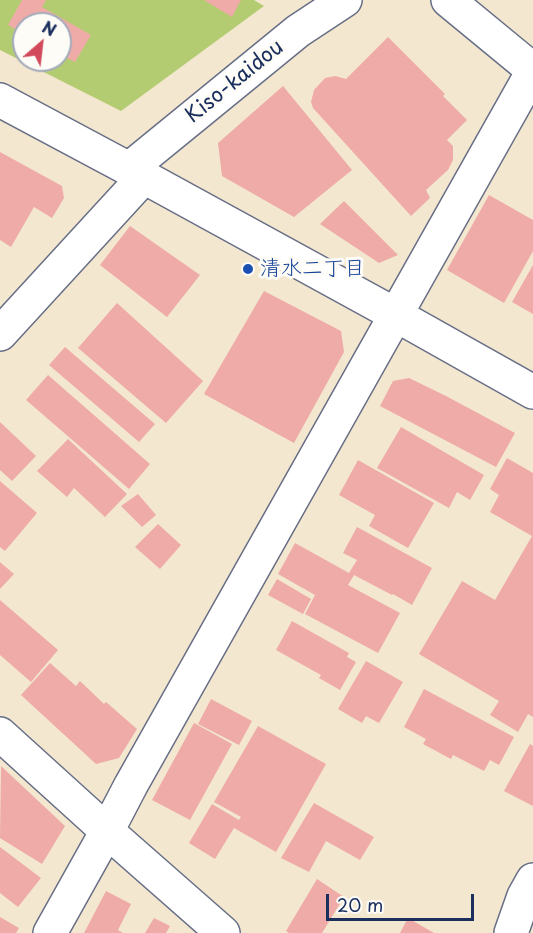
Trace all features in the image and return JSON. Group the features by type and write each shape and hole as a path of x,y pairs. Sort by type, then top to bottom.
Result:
{"street":[{"name":"Kiso-kaidou","path":"0,334 137,173 298,31 345,0"},
{"path":"50,933 130,785 533,71 448,0"},
{"path":"0,100 137,173 533,392"},
{"path":"0,734 223,933"},
{"path":"511,933 524,896 533,880"}],"green space":[{"path":"0,0 254,0 264,6 121,111 44,72 72,72 72,12 12,12 12,56 0,50"}],"building":[{"path":"22,0 46,0 42,7 51,12 15,12"},
{"path":"204,0 241,0 232,17"},
{"path":"72,24 91,35 75,62 72,60"},
{"path":"388,37 445,94 443,96 467,120 447,140 453,146 453,160 448,170 426,190 430,198 411,216 313,108 311,102 314,90 325,78 335,76 346,79"},
{"path":"283,86 352,170 294,217 222,176 218,143"},
{"path":"0,152 62,186 64,198 52,218 34,207 11,247 0,240"},
{"path":"489,195 533,220 533,251 504,303 447,270"},
{"path":"344,201 398,255 379,263 320,224"},
{"path":"130,226 200,275 167,317 100,265"},
{"path":"533,265 533,314 512,302"},
{"path":"264,291 341,331 344,352 294,443 204,394"},
{"path":"117,303 203,381 166,423 78,348"},
{"path":"65,347 155,424 139,442 49,365"},
{"path":"48,375 150,464 129,489 26,400"},
{"path":"409,378 515,433 496,467 380,406 393,381"},
{"path":"0,422 36,456 12,481 0,470"},
{"path":"401,427 484,475 470,500 457,492 449,508 377,468"},
{"path":"68,439 127,494 105,517 74,488 67,497 37,471"},
{"path":"507,458 533,473 533,717 528,714 518,732 490,715 499,701 419,654 462,581 495,600 532,536 490,512 499,495 490,489"},
{"path":"358,460 434,503 408,548 369,526 375,515 339,495"},
{"path":"0,481 37,513 5,551 0,547"},
{"path":"138,494 156,515 142,527 121,506"},
{"path":"158,524 181,545 160,569 135,547"},
{"path":"357,527 432,568 412,605 354,575 348,585 400,613 378,653 305,614 315,595 278,574 295,543 349,573 357,560 343,553"},
{"path":"0,562 14,574 0,589"},
{"path":"277,579 311,599 303,614 268,595"},
{"path":"0,600 58,650 31,682 0,655"},
{"path":"292,621 349,653 347,657 356,662 340,690 319,678 321,675 276,650"},
{"path":"366,661 403,682 379,723 366,716 362,723 338,709"},
{"path":"50,663 76,686 80,681 104,704 106,702 137,729 119,758 96,764 21,695"},
{"path":"424,689 514,737 499,765 490,760 484,771 453,755 451,759 423,744 426,739 404,727"},
{"path":"211,699 252,721 239,745 198,724"},
{"path":"194,723 232,744 190,820 152,800"},
{"path":"258,726 326,764 276,852 234,828 215,859 189,843 212,804 239,820 241,817 214,802"},
{"path":"530,744 533,746 533,806 504,791"},
{"path":"1,766 65,826 42,864 0,838"},
{"path":"314,803 374,837 360,860 326,841 309,872 281,858"},
{"path":"0,847 41,878 18,907 0,893"},
{"path":"317,879 344,897 322,933 289,933 286,931"},
{"path":"106,891 131,904 118,930 123,933 84,933"},
{"path":"0,917 19,928 16,933 0,933"},
{"path":"154,918 170,926 166,933 145,933"},
{"path":"408,918 434,933 400,933"}],"place":[{"name":"清水二丁目","path":"248,269"}]}
